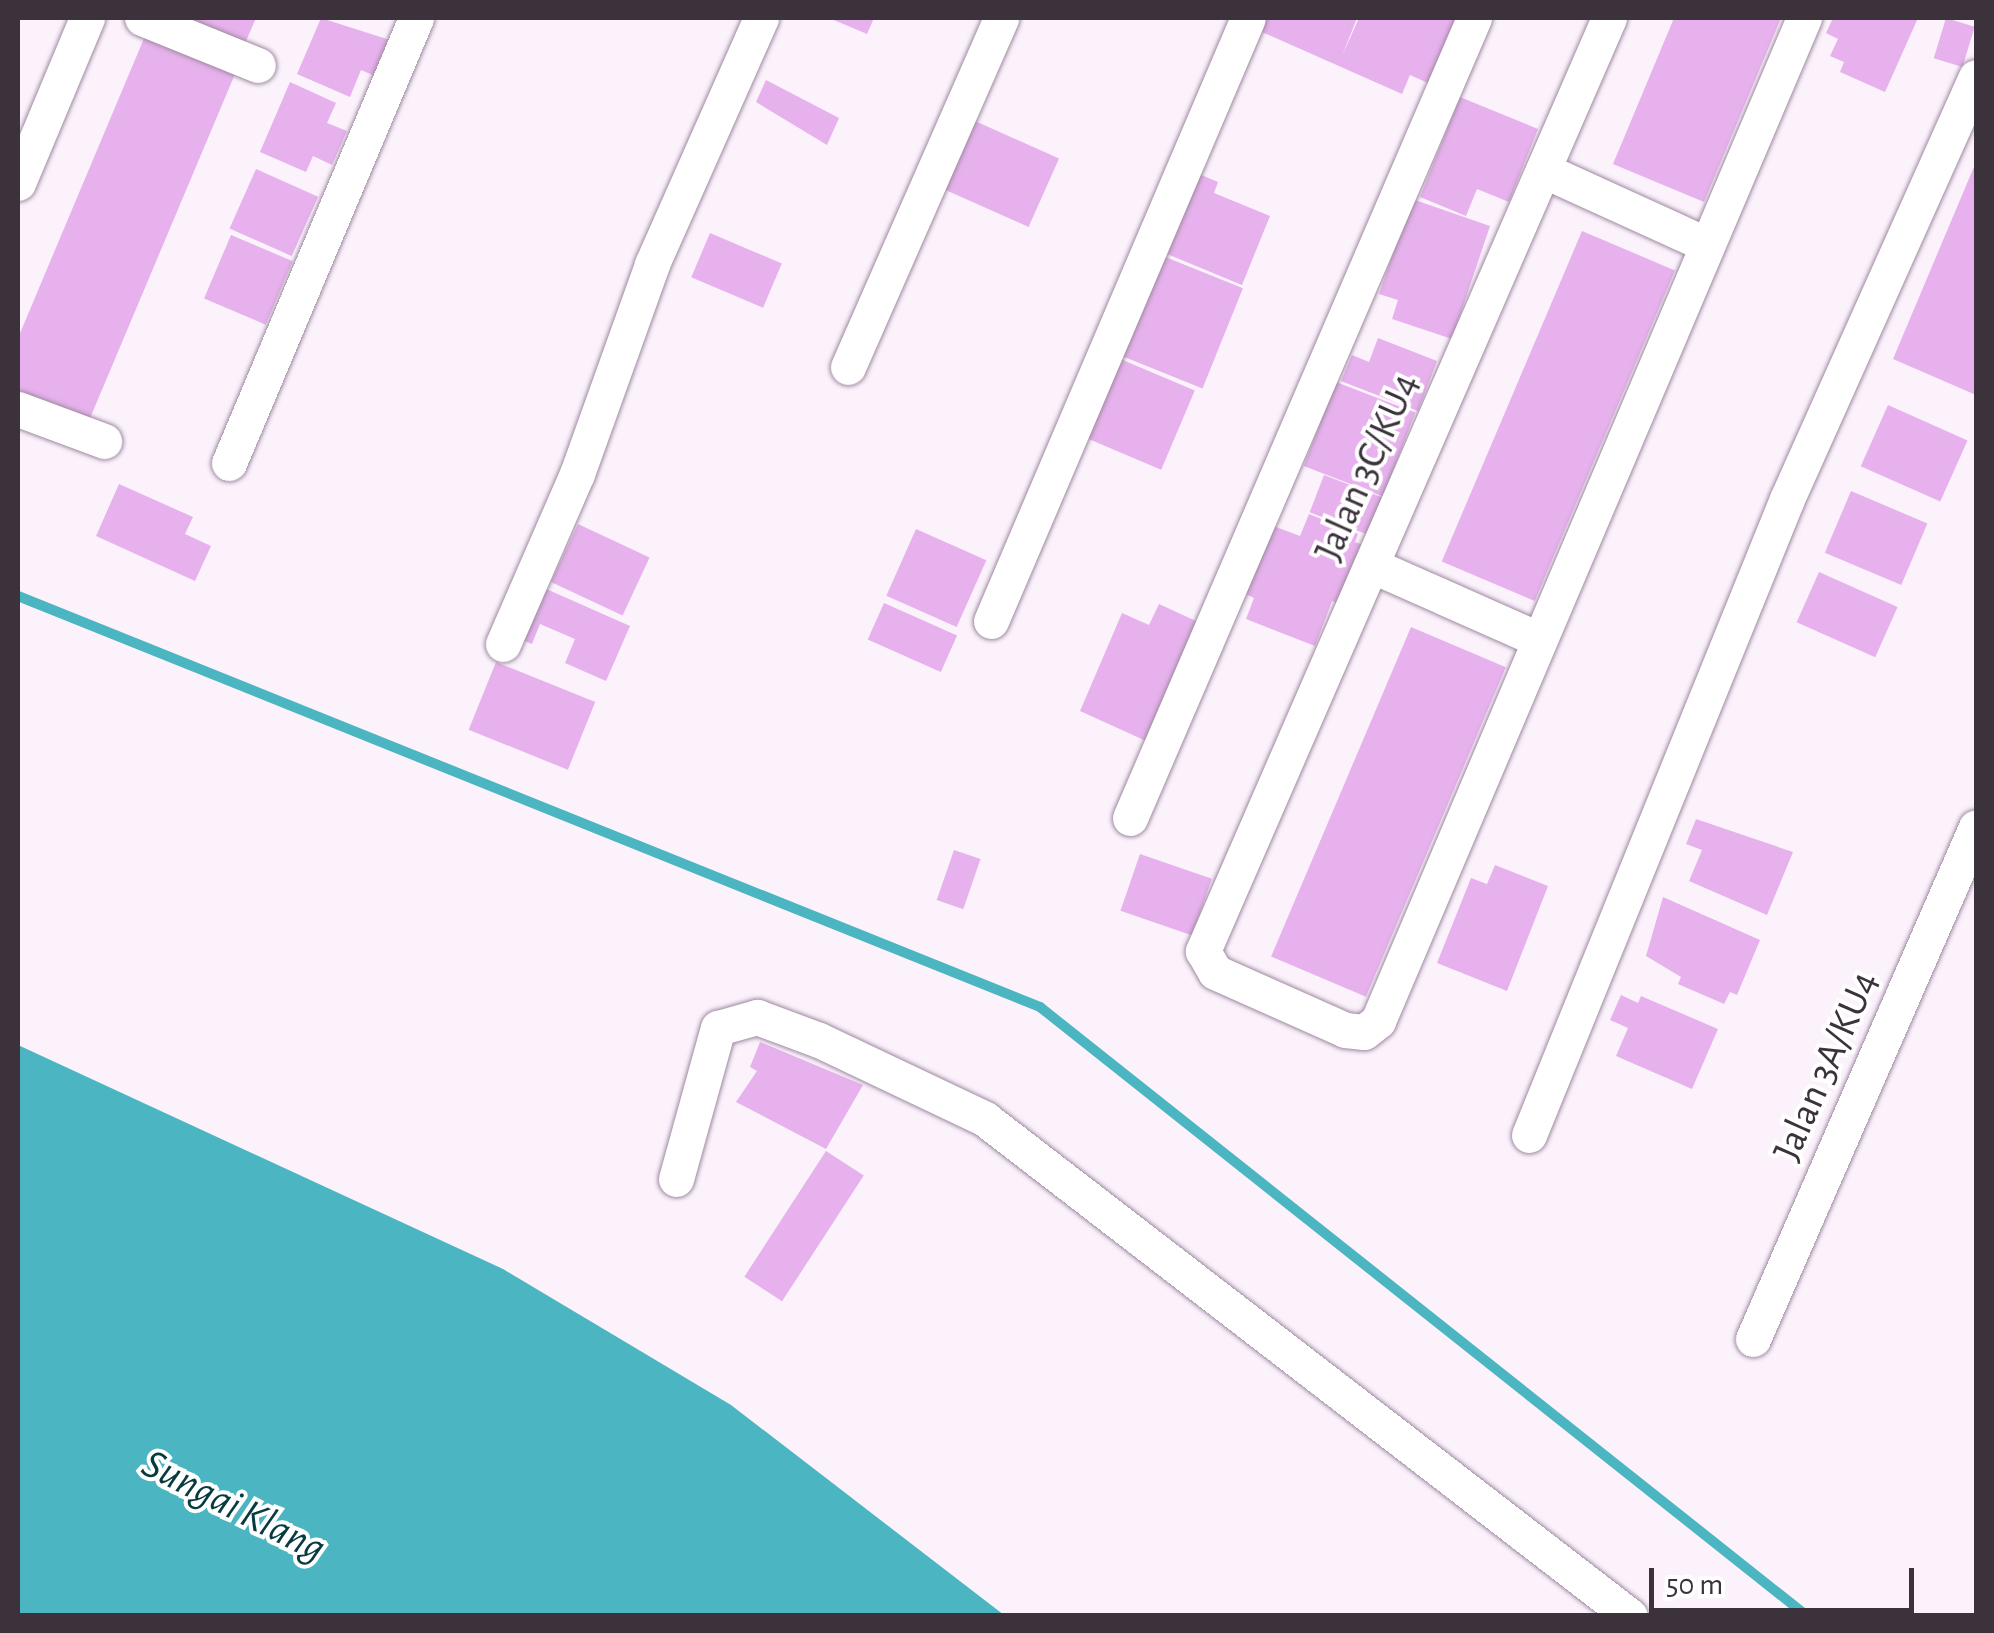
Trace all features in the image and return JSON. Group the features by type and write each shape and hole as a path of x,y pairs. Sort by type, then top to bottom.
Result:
{"street":[{"path":"18,184 86,18"},
{"path":"142,18 258,66"},
{"path":"229,463 416,18"},
{"path":"503,644 577,474 652,264 761,18"},
{"path":"848,367 1002,18"},
{"path":"991,621 1248,18"},
{"path":"1130,818 1474,18"},
{"name":"Jalan 3C/KU4","path":"1536,638 1378,1021 1364,1032 1345,1030 1215,972 1203,951 1610,18"},
{"path":"1371,565 1536,638 1703,243 1804,18"},
{"path":"1530,1136 1787,499 1976,77"},
{"path":"1543,170 1703,243"},
{"path":"18,409 104,441"},
{"name":"Jalan 3A/KU4","path":"1753,1339 1976,827"},
{"path":"676,1179 718,1028 757,1016 819,1040 985,1119 1630,1616"}],"water":[{"name":"Sungai Klang","path":"18,1045 503,1269 731,1405 1004,1615 18,1615"}],"building":[{"path":"172,18 256,18 243,48"},
{"path":"321,18 393,41 377,77 361,70 350,97 297,74"},
{"path":"829,18 874,18 867,34"},
{"path":"1257,18 1357,18 1342,56 1359,18 1457,18 1428,83 1410,75 1402,94 1253,28"},
{"path":"1674,18 1781,18 1704,202 1613,164"},
{"path":"1833,18 1918,18 1885,92 1840,72 1844,62 1830,56 1838,39 1826,33"},
{"path":"1946,18 1975,27 1962,67 1934,58"},
{"path":"145,36 235,74 88,423 18,393 18,338"},
{"path":"766,80 839,118 827,145 756,102"},
{"path":"290,82 336,103 327,123 347,131 332,165 313,156 306,172 260,152"},
{"path":"1460,97 1538,129 1509,202 1477,189 1466,216 1420,197"},
{"path":"975,121 1059,158 1029,227 944,190"},
{"path":"1976,162 1976,395 1893,359"},
{"path":"256,169 318,197 292,256 230,228"},
{"path":"1187,169 1218,182 1214,193 1270,216 1242,285 1155,249"},
{"path":"1412,199 1490,226 1452,339 1392,319 1398,300 1379,294"},
{"path":"1582,231 1675,270 1535,601 1442,561"},
{"path":"710,233 782,263 763,308 691,277"},
{"path":"231,235 293,261 266,325 204,299"},
{"path":"1153,252 1243,288 1202,388 1113,352"},
{"path":"1378,338 1437,361 1418,411 1341,381 1352,355 1369,362"},
{"path":"1111,355 1195,391 1161,470 1077,434"},
{"path":"1336,382 1415,412 1383,496 1304,466"},
{"path":"1888,405 1967,440 1940,502 1861,466"},
{"path":"1324,475 1382,497 1368,535 1310,512"},
{"path":"119,484 193,517 185,534 211,546 195,581 96,536"},
{"path":"1851,491 1927,523 1901,585 1825,553"},
{"path":"1309,514 1358,534 1355,542 1366,546 1343,606 1332,601 1315,646 1246,619 1254,598 1244,593 1271,525 1300,536"},
{"path":"578,524 650,557 623,615 551,582"},
{"path":"916,529 986,560 957,627 886,596"},
{"path":"1819,572 1898,607 1875,657 1797,622"},
{"path":"535,584 630,626 606,681 565,663 575,639 540,624 532,644 512,636"},
{"path":"884,603 957,636 941,672 868,640"},
{"path":"1159,604 1198,622 1146,741 1080,711 1122,613 1149,625"},
{"path":"1411,627 1506,667 1366,997 1271,957"},
{"path":"496,662 595,702 568,770 469,730"},
{"path":"1696,819 1793,852 1767,915 1689,881 1702,850 1686,844"},
{"path":"954,850 980,859 963,909 937,900"},
{"path":"1140,854 1212,879 1192,935 1120,911"},
{"path":"1495,865 1548,886 1507,991 1437,963 1471,878 1487,884"},
{"path":"1663,897 1760,940 1737,995 1730,992 1724,1004 1678,984 1681,977 1646,956"},
{"path":"1621,995 1638,1003 1641,996 1718,1029 1692,1089 1616,1056 1628,1028 1610,1020"},
{"path":"760,1042 863,1085 826,1149 736,1102 757,1071 750,1067"},
{"path":"826,1151 864,1176 782,1301 744,1277"}],"waterway":[{"path":"18,596 1040,1007 1807,1616"}]}
